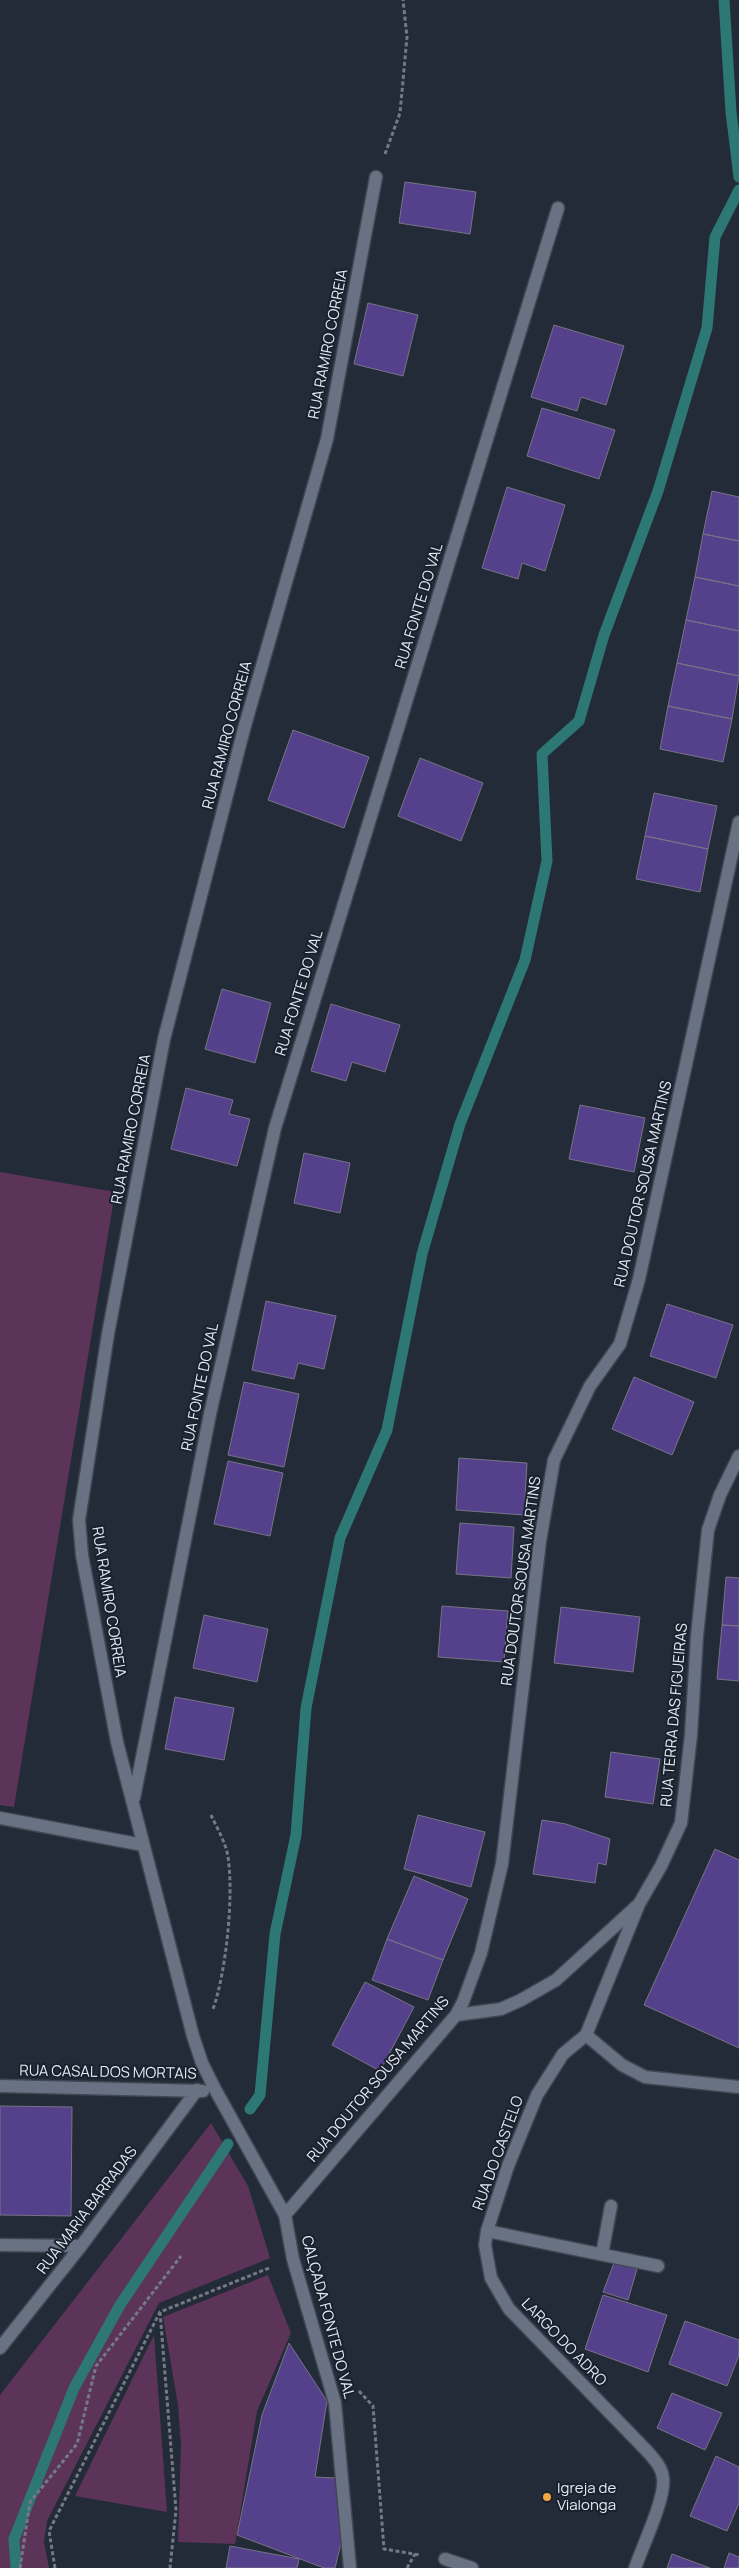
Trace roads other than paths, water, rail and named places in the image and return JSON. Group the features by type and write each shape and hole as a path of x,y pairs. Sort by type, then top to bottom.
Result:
{"street":[{"name":"RUA RAMIRO CORREIA","path":"216,2091 202,2063 193,2036 117,1742 82,1555 79,1520 108,1334 164,1039 244,729 327,439 376,177"},
{"name":"RUA FONTE DO VAL","path":"133,1803 210,1414 275,1128 558,208"},
{"name":"RUA DOUTOR SOUSA MARTINS","path":"285,2215 456,2015 481,1954 502,1864 540,1541 554,1460 590,1386 620,1344 623,1335 639,1279 739,822"},
{"name":"RUA TERRA DAS FIGUEIRAS","path":"456,2015 501,2009 556,1980 639,1904 661,1866 681,1823 691,1735 697,1636 708,1530 720,1495 739,1456"},
{"path":"0,1818 143,1845"},
{"path":"639,1904 586,2036 622,2065 646,2078 739,2087"},
{"name":"RUA DO CASTELO","path":"487,2231 515,2145 536,2095 554,2064 572,2045 586,2036"},
{"name":"RUA CASAL DOS MORTAIS","path":"0,2086 216,2091"},
{"name":"RUA MARIA BARRADAS","path":"0,2348 81,2246 198,2090"},
{"name":"CALÇADA FONTE DO VAL","path":"216,2091 285,2215 293,2259 335,2403 350,2568"},
{"path":"602,2254 611,2206"},
{"path":"487,2231 658,2266"},
{"name":"LARGO DO ADRO","path":"487,2231 485,2245 488,2268 508,2309 648,2451 662,2471 664,2480 660,2500 635,2568"},
{"path":"0,2245 81,2246"},
{"path":"446,2559 472,2568"}],"waterway":[{"path":"724,0 731,112 739,177"},
{"path":"250,2109 260,2095 275,1934 296,1835 306,1708 340,1538 387,1430 422,1254 460,1124 525,960 547,861 542,754 579,721 604,635 658,491 707,328 715,237 739,190"},
{"path":"16,2568 14,2539 74,2388 120,2305 228,2144"}],"place":[{"name":"Igreja de Vialonga","path":"547,2497"}]}
